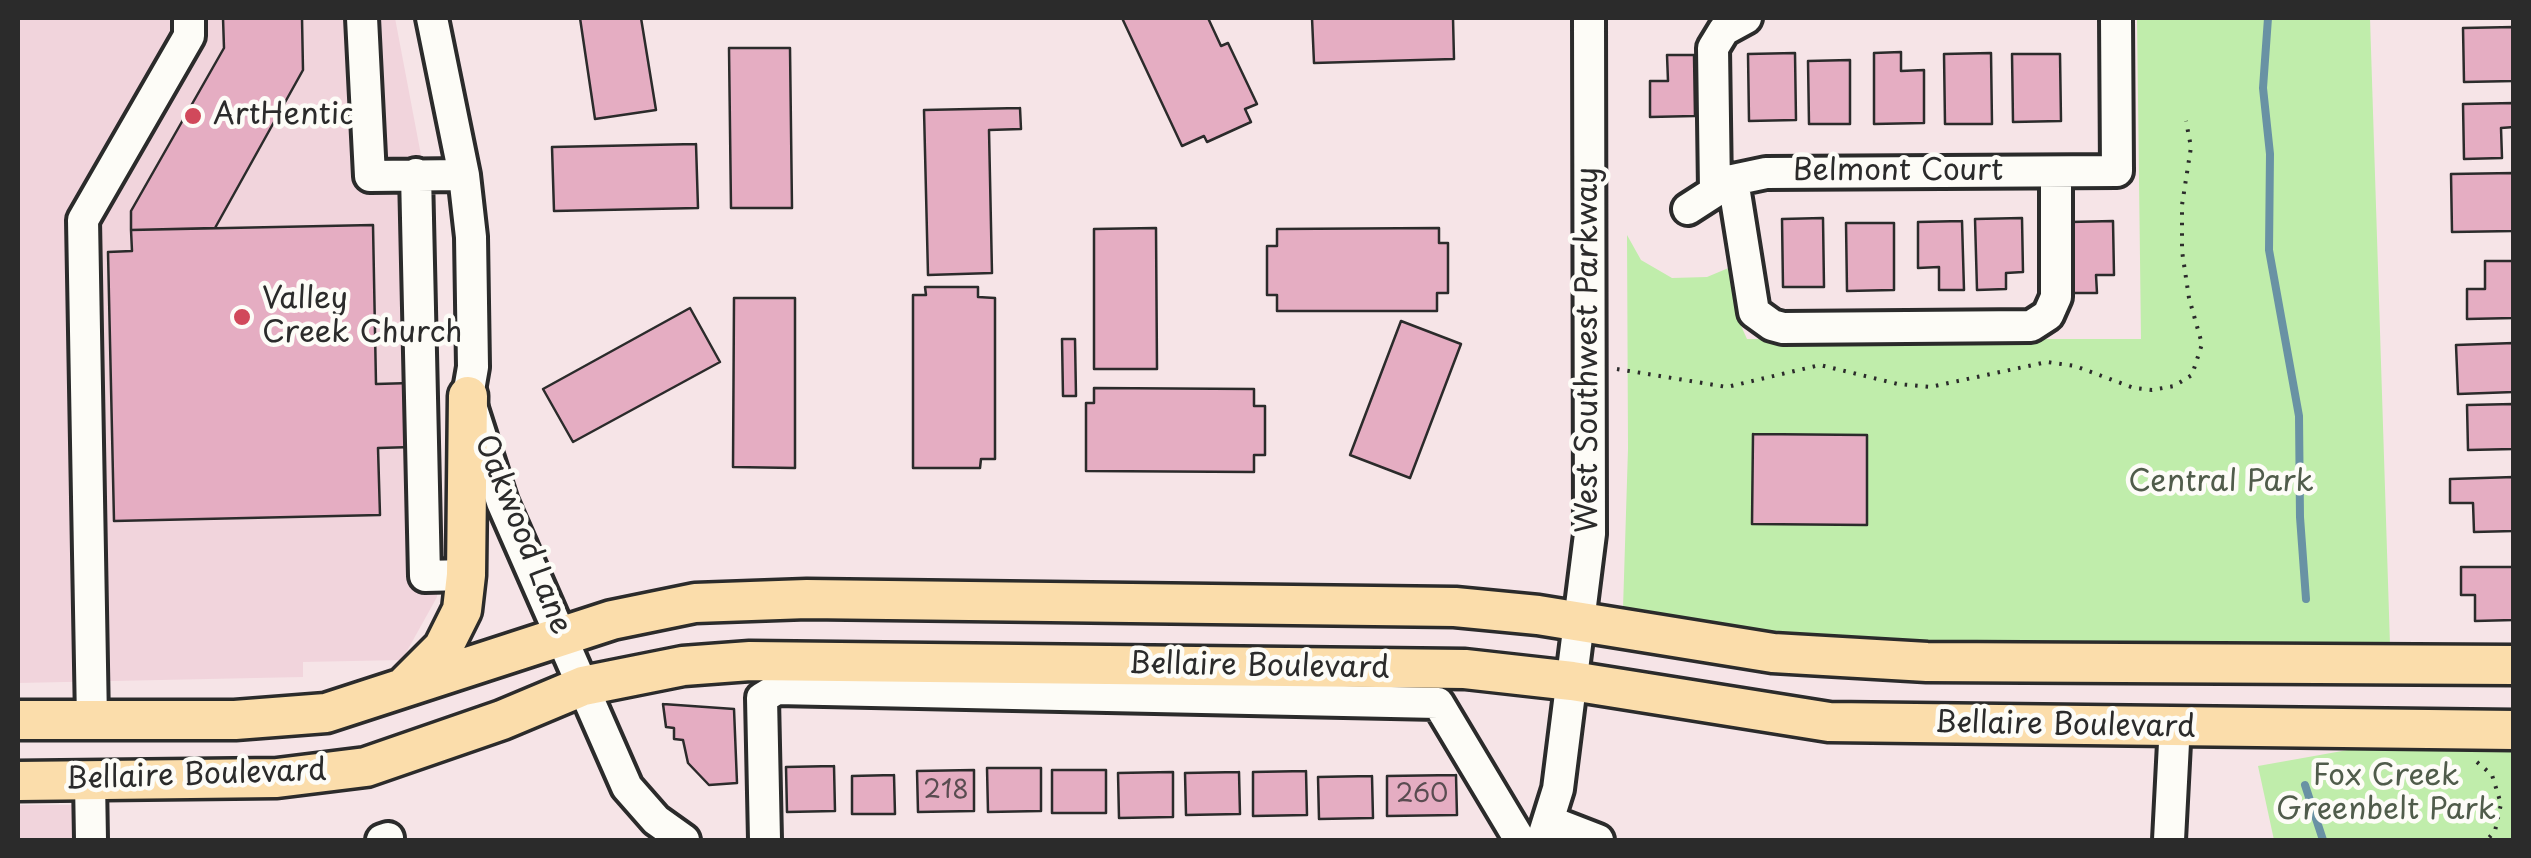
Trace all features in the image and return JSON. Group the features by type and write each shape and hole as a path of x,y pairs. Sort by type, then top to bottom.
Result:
{"main road":[{"path":"401,690 443,648 462,610 466,575 468,396"},
{"name":"Bellaire Boulevard","path":"18,720 279,719 326,713 612,620 695,603 807,599 1400,605 1496,611 1772,652 1850,659 2514,665"},
{"name":"Bellaire Boulevard","path":"18,781 277,778 366,767 502,720 583,686 682,666 791,661 1465,669 1572,681 1829,722 2514,730"},
{"path":"90,781 92,720"}],"street":[{"path":"92,720 83,220 189,36 189,18"},
{"path":"362,18 370,176 464,175"},
{"name":"Oakwood Lane","path":"432,18 464,175 471,236 472,367 468,396 502,502 627,787 656,820 684,840"},
{"name":"West Southwest Parkway","path":"1572,681 1591,505 1588,18"},
{"path":"1746,18 1724,30 1713,48 1724,185 1754,312 1772,325 2031,326 2048,315 2056,298 2056,172"},
{"name":"Belmont Court","path":"1688,209 1724,185 1766,172 2117,171 2116,18"},
{"path":"416,174 425,576 466,575"},
{"path":"417,264 470,264"},
{"path":"1572,681 1558,790 1546,831 1598,840"},
{"path":"765,840 762,698 777,689 1438,704 1520,840"},
{"path":"2169,840 2174,743"},
{"path":"90,781 92,840"}],"path":[{"path":"2466,751 2492,775 2501,804 2495,832 2487,840"}],"shaded area":[{"path":"18,18 395,18 431,208 436,319 437,597 402,660 303,662 303,677 18,683"},
{"path":"18,805 78,805 80,840 18,840"}],"green space":[{"name":"Central Park","path":"2137,18 2370,18 2390,645 1864,645 1623,609 1628,449 1627,235 1641,260 1672,278 1707,277 1738,264 1738,319 1747,339 2141,339"},
{"name":"Fox Creek Greenbelt Park","path":"2359,748 2513,751 2513,840 2274,840 2258,766"}],"building":[{"path":"223,18 302,18 303,70 215,228 131,230 131,211 224,48"},
{"path":"580,18 641,18 656,110 595,119"},
{"path":"1122,18 1208,18 1221,46 1228,43 1257,104 1245,109 1251,122 1207,142 1204,136 1182,146"},
{"path":"1312,18 1453,18 1454,59 1314,63"},
{"path":"2514,27 2514,81 2464,82 2463,28"},
{"path":"729,48 790,48 792,208 731,208"},
{"path":"1901,52 1901,71 1924,70 1924,123 1874,124 1874,53"},
{"path":"1795,53 1796,120 1749,121 1748,54"},
{"path":"1991,53 1992,124 1945,124 1944,54"},
{"path":"2012,54 2060,54 2061,121 2013,122"},
{"path":"1667,55 1694,55 1695,116 1650,117 1650,81 1668,81"},
{"path":"1850,60 1850,124 1809,124 1808,61"},
{"path":"2514,103 2514,127 2501,128 2502,158 2464,159 2463,104"},
{"path":"1020,108 1021,129 989,130 992,273 928,275 924,110"},
{"path":"696,144 698,208 554,211 552,147"},
{"path":"2514,173 2514,231 2452,232 2451,174"},
{"path":"1823,218 1824,287 1783,287 1782,219"},
{"path":"2022,218 2023,272 2006,273 2006,289 1977,290 1975,219"},
{"path":"1962,221 1964,290 1939,290 1939,267 1918,268 1918,222"},
{"path":"2113,221 2114,275 2096,275 2097,293 2071,293 2070,222"},
{"path":"1846,223 1894,223 1894,290 1847,291"},
{"name":"Valley Creek Church","path":"373,225 376,384 411,383 413,447 378,448 380,515 114,521 108,252 132,251 131,230"},
{"path":"1156,228 1157,369 1094,369 1094,229"},
{"path":"1439,228 1439,243 1448,243 1448,293 1437,293 1437,311 1277,311 1277,295 1267,295 1267,246 1277,246 1277,229"},
{"path":"2485,261 2514,261 2514,318 2467,319 2467,289 2485,289"},
{"path":"925,287 978,287 978,297 995,298 995,459 981,459 980,468 913,468 913,295 926,295"},
{"path":"734,298 795,298 795,468 733,467"},
{"path":"690,308 720,362 573,442 543,389"},
{"path":"1401,321 1461,344 1410,478 1350,455"},
{"path":"1062,339 1075,339 1076,396 1063,396"},
{"path":"2514,343 2514,392 2458,394 2456,345"},
{"path":"1094,388 1254,389 1254,406 1265,406 1265,455 1254,455 1254,472 1086,471 1086,403 1094,403"},
{"path":"2514,404 2514,449 2468,450 2467,405"},
{"path":"1753,434 1867,435 1867,525 1752,524"},
{"path":"2514,477 2514,531 2474,532 2473,503 2450,503 2450,479"},
{"path":"2461,567 2514,567 2514,620 2475,621 2475,595 2461,595"},
{"path":"663,704 734,709 737,783 709,785 688,763 683,740 674,739 674,728 666,727"},
{"path":"834,766 835,811 787,812 786,767"},
{"path":"987,768 1041,768 1041,811 988,812"},
{"path":"974,770 974,811 918,812 917,771"},
{"path":"1052,770 1106,770 1106,813 1052,813"},
{"path":"1306,771 1307,815 1253,816 1253,772"},
{"path":"1173,772 1173,817 1119,818 1118,773"},
{"path":"1239,772 1240,814 1186,815 1185,773"},
{"path":"894,775 895,814 852,814 852,776"},
{"path":"1456,775 1457,815 1387,816 1387,776"},
{"path":"1372,776 1373,818 1319,819 1318,777"}],"waterway":[{"path":"2268,18 2263,88 2270,154 2269,250 2299,416 2306,599"},
{"path":"2305,785 2323,840"}],"place":[{"name":"ArtHentic","path":"193,116"},
{"name":"Valley Creek Church","path":"242,317"}]}
